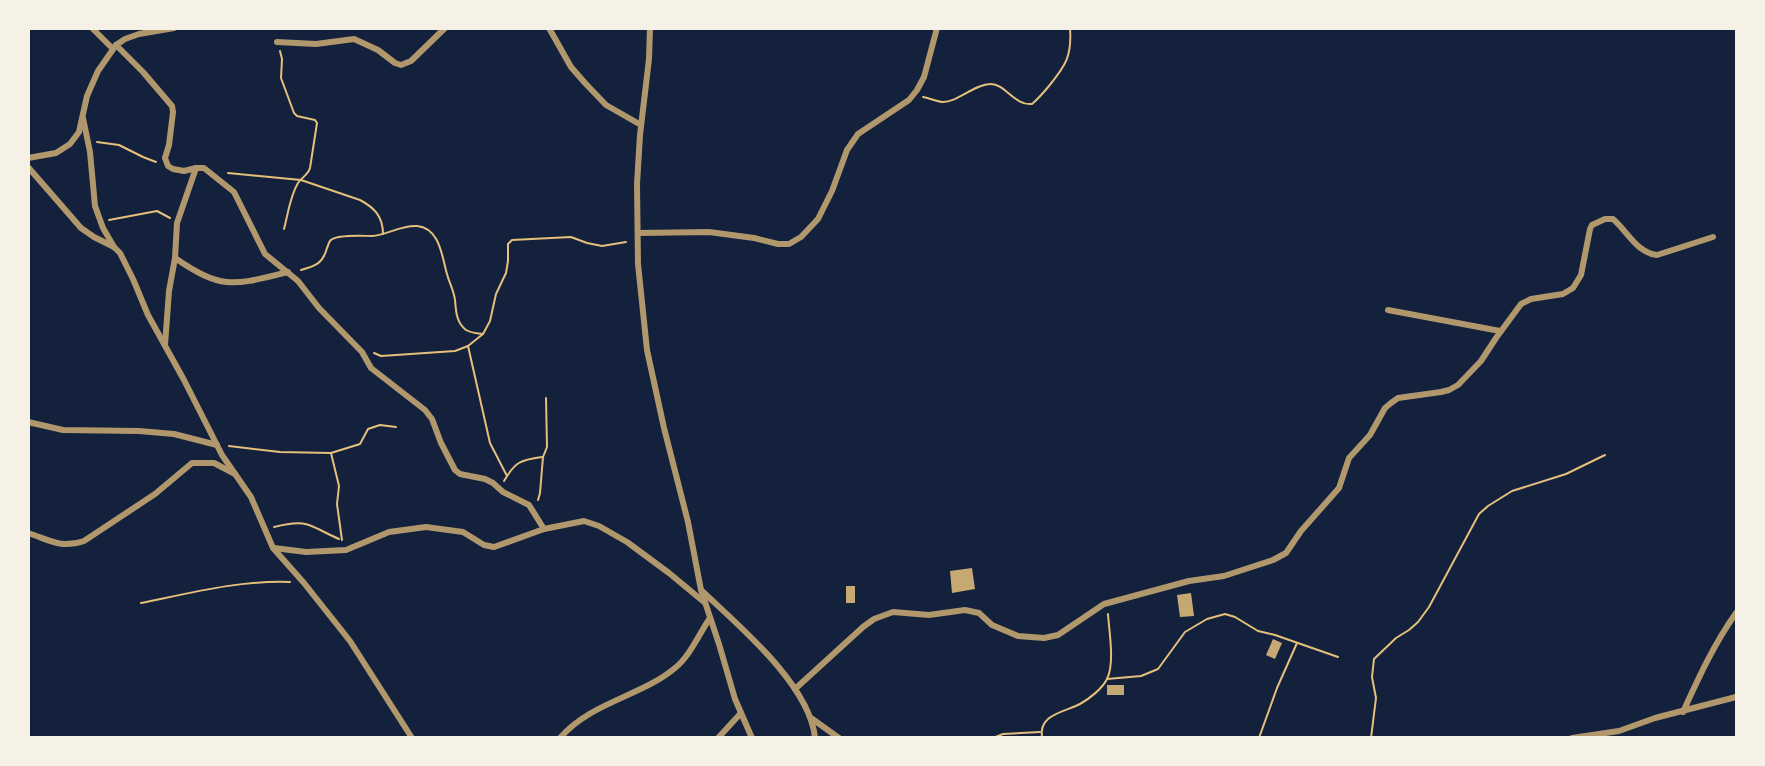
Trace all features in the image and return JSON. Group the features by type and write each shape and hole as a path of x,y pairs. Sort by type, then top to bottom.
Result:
{"street":[{"path":"92,28 143,72 172,106 166,164 170,168 179,170 204,169 234,192 265,254 298,281 319,308 360,350 370,368 425,410 432,419 441,443 458,472 485,479 529,505 544,529"},
{"path":"28,158 56,153 70,144 80,132 87,96 98,71 114,47 139,34 174,28"},
{"path":"277,42 316,44 354,39 378,50 401,65 411,61 445,28"},
{"path":"549,28 571,67 585,83 606,105 640,125"},
{"path":"650,28 649,59 640,125 637,184 638,264 647,350 688,522 704,602 735,699 752,738"},
{"path":"638,236 709,232 778,244 789,244 801,237 818,219 832,191 847,150 858,135 909,100 917,90 924,76 937,28"},
{"path":"83,116 93,178 94,206 100,222 125,263 148,315 217,445 251,496 273,548 350,641 412,738"},
{"path":"28,167 81,228 114,247"},
{"path":"165,346 177,223 196,168"},
{"path":"795,689 863,627 874,619 893,612 928,615 965,609 979,614 992,625 1018,636 1044,638 1058,635 1092,610 1108,603 1189,581 1224,576 1273,560 1286,553 1301,531 1339,488 1349,458 1370,435 1390,403 1398,398 1441,392 1458,385 1481,361 1521,304 1530,299 1563,294 1573,288 1581,275 1592,225 1613,219 1642,250 1658,255 1713,237"},
{"path":"175,258 207,278 224,283 245,283 288,272"},
{"path":"1388,310 1500,331"},
{"path":"28,422 63,430 174,434 217,445"},
{"path":"28,533 62,545 77,543 84,541 155,494 192,463 214,463 236,474"},
{"path":"273,548 306,552 346,550 389,532 426,526 463,532 484,545 494,547 544,529 584,521 599,526 635,548 704,602"},
{"path":"701,590 746,632 785,674 811,717 815,738"},
{"path":"1683,712 1705,663 1722,633 1737,613"},
{"path":"560,738 600,707 656,680 680,664 710,618"},
{"path":"1572,738 1610,734 1662,716 1737,697"},
{"path":"718,738 741,713"},
{"path":"811,717 839,738"}],"path":[{"path":"909,100 922,96 945,102 989,84 1000,87 1026,104 1032,104 1064,68 1070,55 1070,28"},
{"path":"277,42 282,59 280,78 294,113 297,116 315,120 317,123 310,168 292,197 284,229"},
{"path":"88,141 119,145 143,157 166,164"},
{"path":"204,169 232,174 301,180 360,200 369,204 380,217 383,234"},
{"path":"100,222 157,211 177,223"},
{"path":"288,272 318,265 332,239 383,234 404,227 415,226 425,229 431,233 440,247 459,321 467,331 483,334"},
{"path":"360,350 369,349 381,356 455,351 468,346 483,334 490,321 496,294 506,273 509,241 571,237 602,246 638,236"},
{"path":"468,346 490,443 507,476"},
{"path":"534,512 540,493 543,457 547,447 546,398"},
{"path":"217,445 280,452 331,453 360,444 368,429 380,425 396,427"},
{"path":"331,453 339,486 337,504 342,540"},
{"path":"1371,738 1376,698 1372,677 1374,659 1396,638 1418,622 1429,607 1479,514 1512,491 1566,474 1605,455"},
{"path":"499,489 510,470 518,462 543,457"},
{"path":"266,530 287,524 311,524 355,547"},
{"path":"141,603 266,581 304,583"},
{"path":"1042,738 1041,732 1051,716 1079,705 1107,679 1111,665 1108,603"},
{"path":"1107,679 1141,676 1158,669 1185,632 1207,619 1225,614 1235,617 1258,631 1338,657"},
{"path":"1259,738 1277,688 1297,643"},
{"path":"993,738 1041,732"}],"building":[{"path":"972,568 975,589 952,593 950,571"},
{"path":"846,586 855,586 855,603 846,603"},
{"path":"1191,593 1194,616 1180,617 1177,595"},
{"path":"1273,639 1282,643 1275,659 1266,655"},
{"path":"1107,685 1124,685 1124,695 1107,695"}]}
